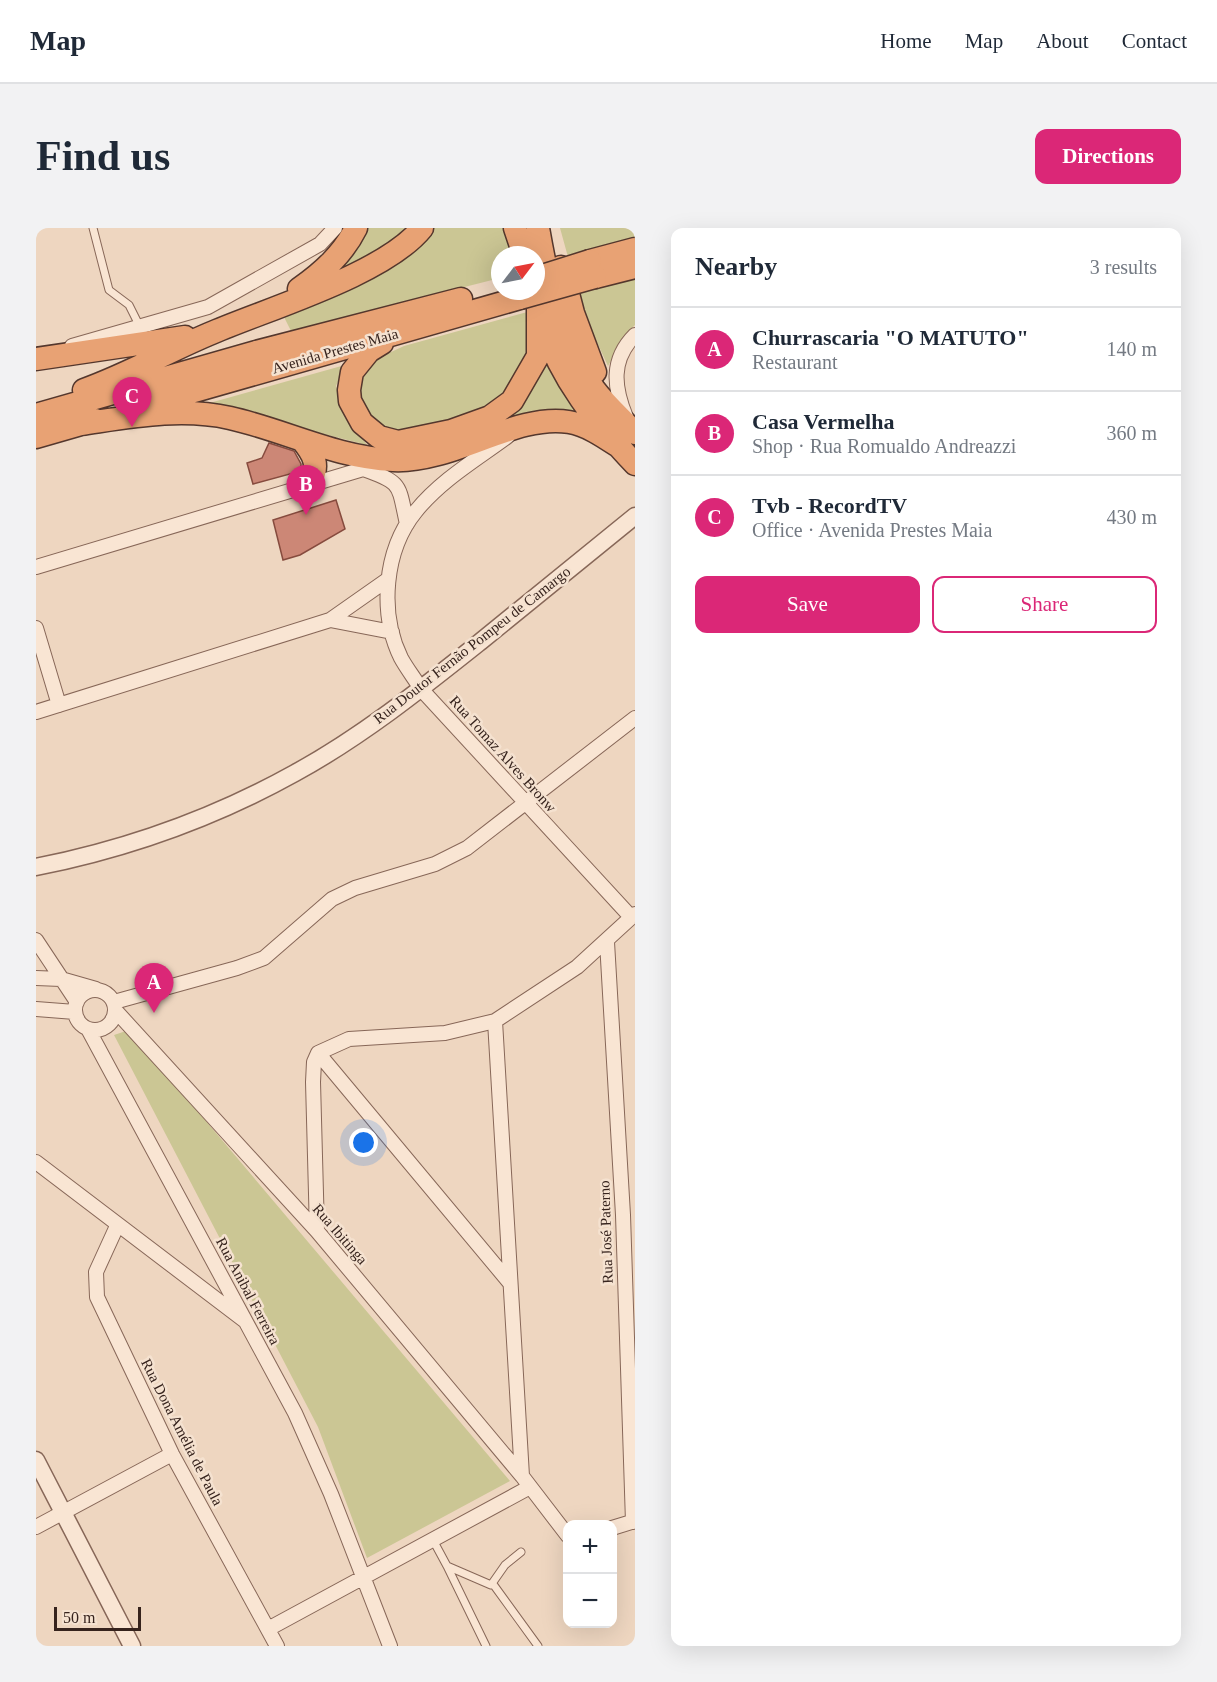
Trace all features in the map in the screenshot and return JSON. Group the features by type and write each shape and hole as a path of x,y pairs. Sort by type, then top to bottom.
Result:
{"highway":[{"path":"271,309 333,261 349,243 356,228"},
{"path":"36,408 91,388 213,332 385,258 422,228"},
{"path":"515,228 521,246"},
{"path":"538,228 554,307 564,335 578,364 612,409 628,436 635,465"},
{"path":"552,228 573,313 612,409"},
{"name":"Avenida Prestes Maia","path":"545,288 593,269 635,249"},
{"name":"Avenida Prestes Maia","path":"545,277 593,269 635,267"},
{"name":"Avenida Prestes Maia","path":"36,415 256,352 504,300"},
{"name":"Avenida Prestes Maia","path":"36,437 510,300"},
{"path":"399,333 369,351 357,363 352,372 349,390 350,401 362,423 379,437 398,442 451,431 490,417 512,401 538,356 524,300"},
{"path":"525,300 561,366 592,415 628,436"},
{"path":"36,359 213,332"},
{"path":"81,424 148,414 204,414 230,418 302,440 392,460 440,455 519,427 554,420 628,436"},
{"path":"302,440 313,454 316,464 316,473 310,483"}],"street":[{"path":"36,359 139,325 208,307 320,244 334,228"},
{"path":"628,436 617,394 615,376 619,359 635,335"},
{"path":"407,524 428,499 458,472 519,427"},
{"path":"36,567 310,483 363,469 394,480 398,486 407,524"},
{"name":"Rua Doutor Fernão Pompeu de Camargo","path":"36,867 169,831 239,802 296,773 345,743 421,688 635,516"},
{"name":"Rua Tomaz Alves Bronw","path":"407,524 387,580 392,632 401,658 421,688 633,916"},
{"path":"36,712 330,620 387,580"},
{"path":"330,620 392,632"},
{"path":"36,628 59,705"},
{"path":"115,1006 237,968 264,957 332,899 355,888 450,857 467,848 527,804 635,718"},
{"path":"317,1231 313,1082 314,1062 318,1053 349,1039 446,1033 495,1021 552,986 607,942 633,916"},
{"name":"Rua Anibal Ferreira","path":"36,940 61,979 76,1007 80,1022 88,1029 247,1322 314,1454 390,1646"},
{"name":"Rua José Paterno","path":"607,942 629,1215 634,1521"},
{"path":"36,978 61,979 110,996 115,1006 107,1026 88,1029"},
{"path":"36,1009 76,1007 85,992 98,990"},
{"name":"Rua Ibitinga","path":"115,1006 317,1231 526,1481 563,1531"},
{"path":"268,1629 432,1539 526,1481 510,1283 495,1021"},
{"path":"318,1053 510,1283"},
{"path":"36,1162 208,1296 247,1322"},
{"name":"Rua Dona Amélia de Paula","path":"117,1226 96,1272 98,1296 172,1454 277,1646"},
{"path":"208,1296 224,1280"},
{"path":"36,1527 172,1454"},
{"path":"36,1460 132,1646"},
{"path":"617,1526 634,1521"}],"lane":[{"path":"93,228 110,292 129,305 139,325"},
{"path":"432,1539 486,1646"},
{"path":"494,1584 505,1565 521,1552"},
{"path":"447,1566 494,1584 538,1646"}],"shaded area":[{"path":"363,228 405,228 390,243 338,271"},
{"path":"431,228 507,228 512,246 491,246 491,280 291,331 283,315"},
{"path":"560,228 635,228 635,239 568,257"},
{"path":"635,277 635,325 626,334 608,366 575,295"},
{"path":"531,311 532,355 506,397 486,408 406,433 376,426 360,404 358,382 374,360 404,346"},
{"path":"547,352 584,419 544,413 524,415 504,422"},
{"path":"345,365 336,386 346,416 367,445 206,404"},
{"path":"129,1030 510,1481 367,1558 318,1427 114,1035"}],"building":[{"path":"269,443 294,451 301,464 301,471 253,484 247,463 262,458"},
{"path":"336,500 345,529 300,555 283,560 273,520"}],"place":[{"name":"Tvb - RecordTV","path":"132,427"},
{"name":"Casa Vermelha","path":"306,515"},
{"name":"Churrascaria \"O MATUTO\"","path":"154,1013"}]}
